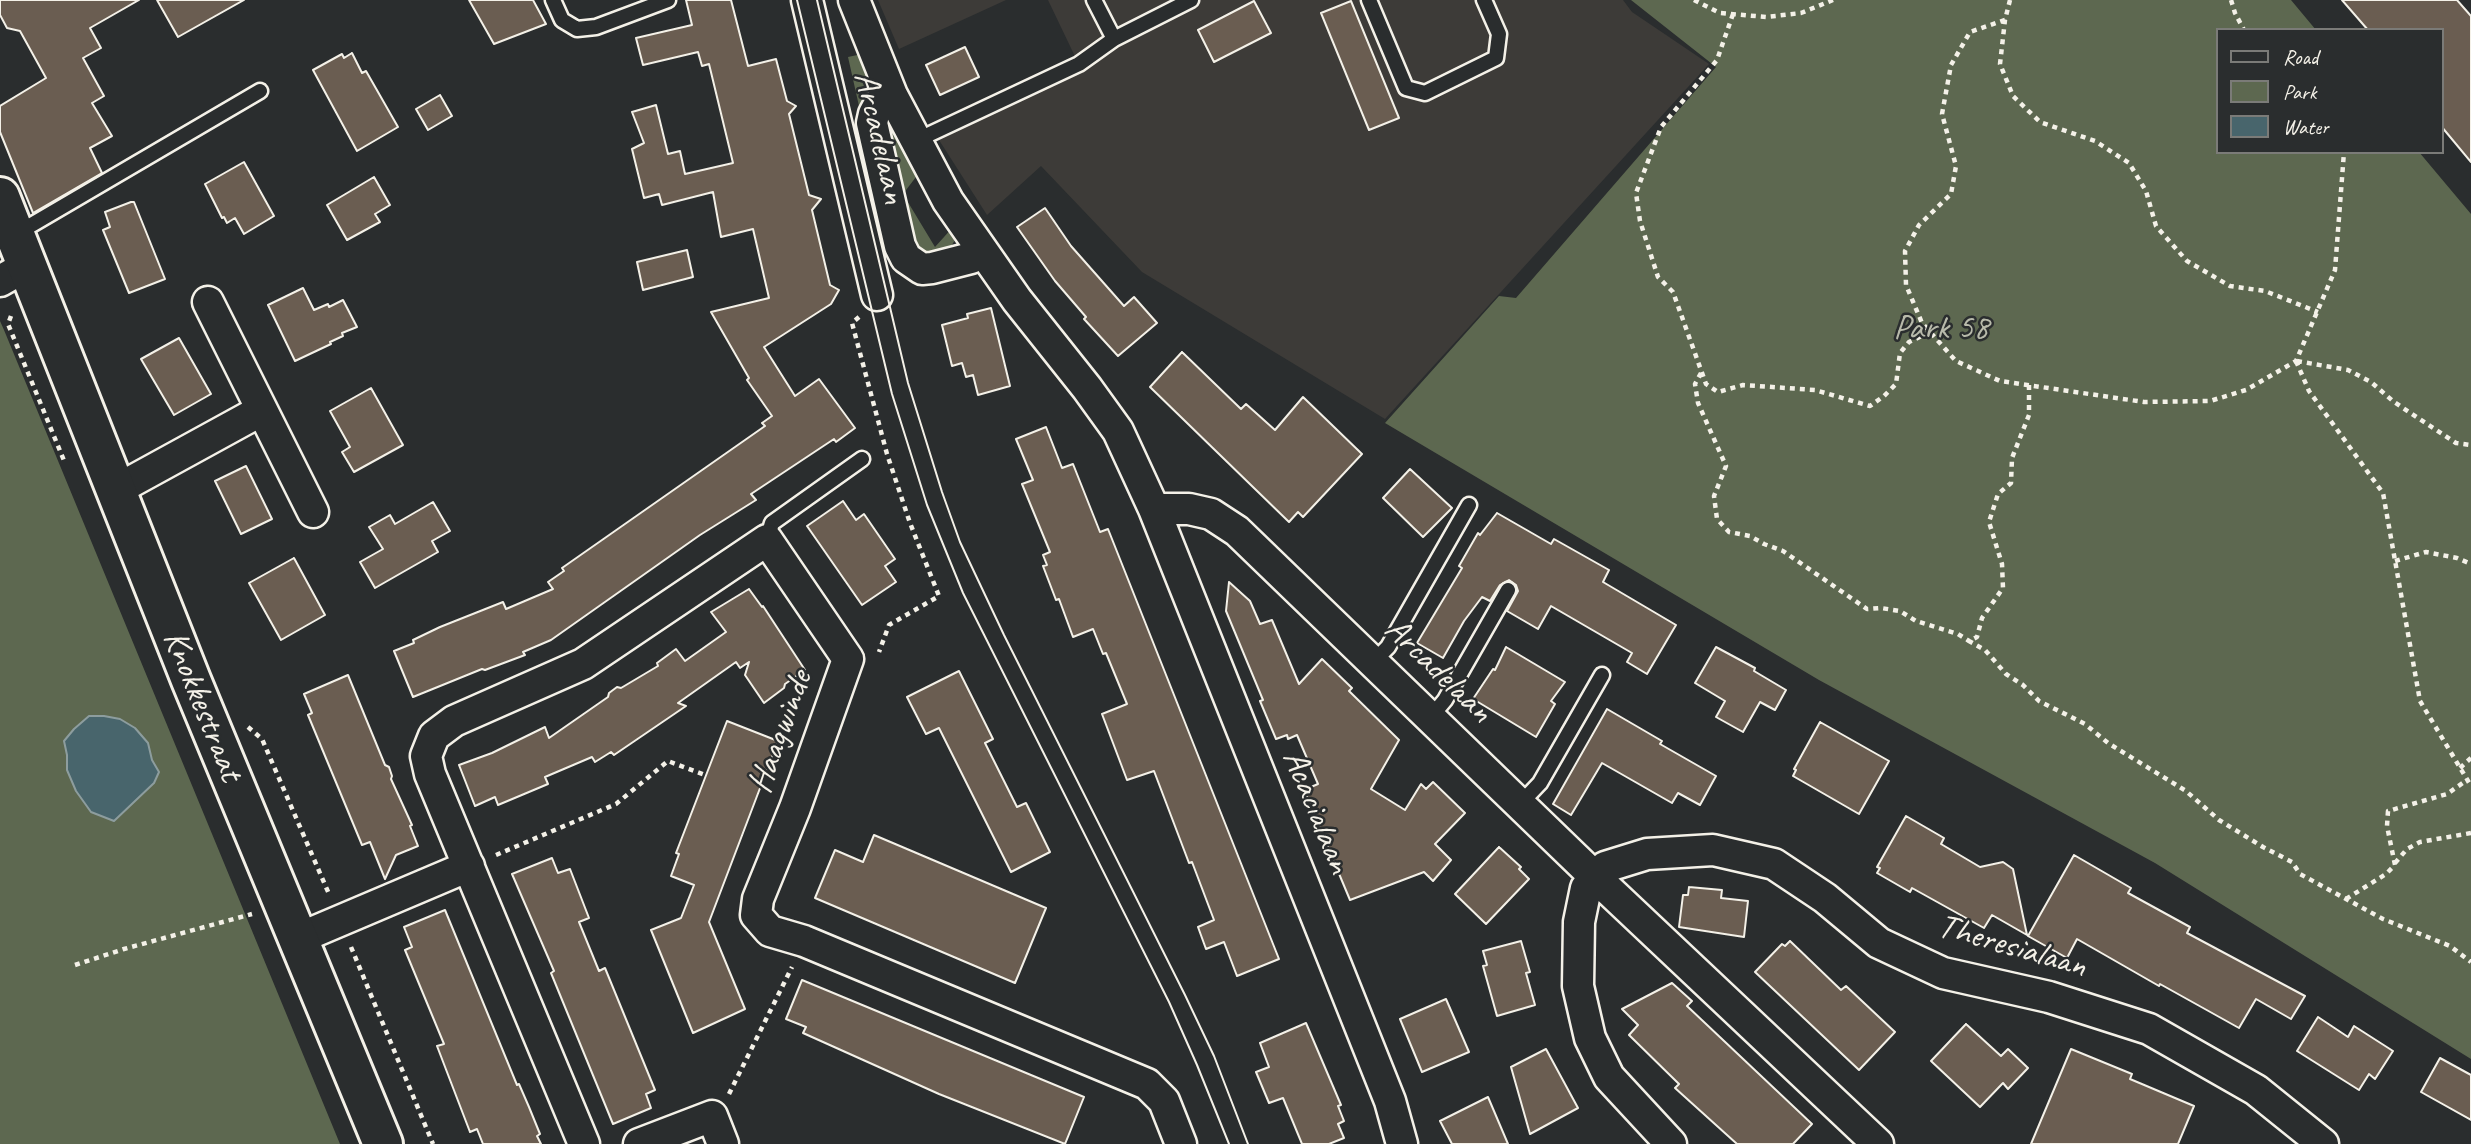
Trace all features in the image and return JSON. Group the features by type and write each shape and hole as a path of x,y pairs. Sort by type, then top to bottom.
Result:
{"street":[{"name":"Arcadelaan","path":"807,0 877,295"},
{"name":"Arcadelaan","path":"854,0 892,95 948,201 981,250 1118,431 1153,509 1189,509 1210,514 1237,531 1595,877 1878,1144"},
{"name":"Arcadelaan","path":"892,95 881,101 872,123 900,246 906,258 922,269 932,268 971,258 981,250"},
{"name":"Knokkestraat","path":"0,197 14,260 116,491 296,939 383,1144"},
{"path":"208,302 313,512"},
{"path":"116,491 262,410"},
{"name":"Acacialaan","path":"1153,509 1390,1101 1402,1144"},
{"path":"584,1144 430,774 426,756 434,736 454,720 583,664 767,540"},
{"name":"Haagwinde","path":"767,540 848,659 795,808 758,899 756,915 770,931 804,941 1147,1084 1164,1101 1181,1144"},
{"name":"Theresialaan","path":"1595,877 1605,867 1647,854 1713,850 1774,864 1825,898 1879,943 1943,973 2049,997 2149,1029 2256,1090 2323,1144"},
{"path":"296,939 469,866"},
{"path":"1595,877 1586,888 1578,922 1578,986 1590,1038 1609,1077 1671,1144"},
{"path":"639,1144 712,1116 723,1144"}],"lane":[{"path":"553,0 562,20 576,29 596,27 668,0"},
{"path":"1094,0 1114,39"},
{"path":"915,141 1079,64 1114,39 1191,0"},
{"path":"1369,0 1406,88 1425,93 1496,58 1499,34 1485,0"},
{"path":"14,260 260,90"},
{"path":"767,540 772,523 862,459"},
{"path":"1373,662 1388,647 1469,505"},
{"path":"1430,718 1445,700 1508,590"},
{"path":"1520,804 1541,783 1602,675"}],"path":[{"path":"1695,0 1720,13 1766,18 1801,13 1833,0"},
{"path":"2010,0 2000,64 2013,96 2040,122 2095,141 2129,163 2146,191 2156,226 2187,261 2230,286 2265,291 2318,312"},
{"path":"2231,0 2243,28"},
{"path":"1733,14 1717,60 1661,127 1636,192 1640,221 1658,277 1673,292 1706,384 1718,392 1743,385 1815,390 1870,406 1896,384 1900,353 1909,342 1930,332"},
{"path":"2005,20 1970,32 1951,65 1942,114 1956,166 1951,194 1919,225 1905,251 1906,285 1922,323 1956,361 2000,381 2144,402 2210,401 2246,390 2296,361 2335,270 2344,154"},
{"path":"848,659 874,664 888,625 939,596 910,523 887,454 852,323 861,316 869,300 877,295"},
{"path":"2296,361 2348,370 2371,383 2394,402 2456,443 2471,445"},
{"path":"2296,361 2309,391 2383,493 2420,701 2471,786"},
{"path":"1701,373 1695,384 1698,403 1726,466 1714,496 1717,519 1729,532 1750,536 1783,551 1867,609 1900,611 1916,621 1958,634 1985,650 2006,674 2023,685 2039,701 2085,724 2108,743 2186,791 2219,820 2263,848 2292,862 2300,874 2383,919 2450,946 2471,962"},
{"path":"1969,641 1977,637 1982,618 2003,588 2002,564 1989,522 1998,494 2011,483 2012,458 2029,415 2029,385"},
{"path":"2395,561 2426,552 2457,558 2471,564"},
{"path":"2460,768 2471,758"},
{"path":"469,866 616,804 668,761 705,775"},
{"path":"2395,863 2388,811 2447,794 2467,780"},
{"path":"2346,899 2386,874 2407,849 2420,842 2471,833"},
{"path":"75,965 250,915"},
{"path":"712,1116 724,1104 804,941"}],"shaded area":[{"path":"878,0 1006,0 899,49"},
{"path":"1048,0 1623,0 1632,12 1709,64 1385,419 1142,272 1041,166 987,215 939,140 1081,69"}],"green space":[{"name":"Park 58","path":"1631,0 2291,0 2314,28 2216,28 2216,154 2421,154 2471,214 2471,1059 2155,863 1819,680 1385,423 1499,296 1516,298 1716,67"},
{"path":"862,54 867,80 866,101 861,115 848,57"},
{"path":"890,118 919,173 903,194 935,247 953,227 955,240 948,251 938,259 912,251 882,120"},
{"path":"0,321 4,330 340,1144 0,1144"}],"water":[{"path":"89,716 120,719 135,728 148,743 152,760 159,772 154,783 114,821 91,812 76,791 67,770 64,741"}],"building":[{"path":"0,0 139,0 90,28 101,48 83,58 104,96 92,103 112,136 90,148 102,173 33,213 0,132 0,106 46,78 20,31 7,28 0,15"},
{"path":"157,0 244,0 178,37"},
{"path":"469,0 533,0 546,24 494,44"},
{"path":"686,0 731,0 748,66 776,59 787,101 796,106 789,114 809,195 821,199 812,210 830,285 839,290 831,304 764,347 795,396 819,379 855,428 751,494 756,500 700,535 551,640 523,652 525,655 413,697 394,651 414,643 413,640 440,627 503,602 506,609 553,589 548,582 564,571 562,568 765,426 762,423 772,416 747,380 749,378 711,312 769,298 753,229 721,237 713,192 662,205 659,194 644,198 632,149 644,143 632,112 656,105 668,154 680,151 685,174 733,163 709,64 702,66 698,52 643,65 636,38 692,25"},
{"path":"2342,0 2457,0 2471,16 2471,162 2443,128 2443,28 2366,28"},
{"path":"1254,1 1271,33 1214,62 1198,30"},
{"path":"1351,1 1399,118 1369,130 1321,13"},
{"path":"965,47 979,77 940,95 926,65"},
{"path":"352,53 362,73 366,71 398,127 357,151 313,70 342,54 344,58"},
{"path":"440,95 452,116 428,130 416,109"},
{"path":"244,162 274,216 244,234 235,218 227,223 224,217 222,218 205,184"},
{"path":"374,177 390,205 375,214 380,222 347,240 327,205"},
{"path":"134,202 165,279 129,293 103,230 110,227 105,212"},
{"path":"1045,208 1071,246 1124,306 1134,297 1157,323 1118,356 1084,319 1086,317 1055,281 1017,227"},
{"path":"687,250 693,277 643,290 637,262"},
{"path":"303,288 314,310 343,300 357,327 342,333 343,336 330,342 331,344 295,361 268,305"},
{"path":"991,308 1010,386 978,395 973,375 966,377 962,363 952,366 942,325 968,318 967,314"},
{"path":"179,338 211,394 174,415 141,359"},
{"path":"1182,352 1241,409 1246,404 1275,430 1303,397 1362,454 1303,517 1298,512 1289,522 1150,387"},
{"path":"371,388 403,445 354,472 342,452 350,447 330,411"},
{"path":"1046,427 1062,468 1073,464 1100,532 1108,529 1279,959 1237,976 1224,942 1206,949 1198,927 1214,920 1154,771 1127,780 1102,714 1127,704 1106,653 1103,654 1093,629 1073,637 1043,566 1047,565 1043,555 1050,552 1022,484 1033,480 1016,439"},
{"path":"246,466 272,519 241,534 215,481"},
{"path":"1410,469 1452,508 1423,537 1383,498"},
{"path":"843,501 856,520 864,514 895,559 885,566 896,582 862,605 807,526"},
{"path":"433,502 450,531 432,541 438,552 375,588 360,562 383,549 369,527 390,515 395,524"},
{"path":"1497,513 1551,544 1554,539 1609,570 1603,582 1676,625 1647,674 1627,662 1632,653 1551,606 1538,629 1507,611 1518,591 1516,585 1509,580 1500,585 1490,601 1482,597 1464,621 1443,658 1417,643 1462,568 1459,566 1478,533 1480,535"},
{"path":"294,558 325,615 281,640 249,583"},
{"path":"1229,582 1250,601 1260,624 1272,620 1299,684 1322,659 1352,688 1349,691 1399,740 1371,789 1405,810 1421,784 1426,789 1433,782 1465,813 1435,844 1451,860 1433,881 1424,872 1350,900 1304,790 1318,784 1297,735 1288,739 1287,735 1276,739 1260,701 1263,700 1226,611"},
{"path":"749,589 805,670 785,684 784,688 764,703 745,675 749,662 740,668 736,662 678,703 686,706 614,755 611,752 595,762 592,757 545,777 548,784 498,805 495,797 475,806 459,765 492,753 545,727 549,738 608,697 617,687 621,688 658,666 657,663 676,649 685,661 726,632 711,612"},
{"path":"1506,647 1565,682 1551,701 1555,704 1536,737 1473,699 1493,669 1495,670"},
{"path":"1716,647 1755,668 1754,671 1786,690 1775,710 1760,702 1743,732 1716,717 1725,701 1695,683"},
{"path":"959,671 993,739 985,743 1017,807 1026,803 1050,852 1011,872 939,728 926,734 907,697"},
{"path":"348,675 385,765 389,767 391,779 412,825 410,826 418,846 396,855 385,879 370,842 362,845 308,715 312,713 304,694"},
{"path":"1607,709 1716,776 1700,805 1678,793 1672,803 1602,763 1571,815 1553,804"},
{"path":"727,721 778,741 709,922 745,1009 693,1033 651,930 681,918 694,885 671,876 679,854 676,853"},
{"path":"1820,722 1889,761 1859,814 1793,776 1796,770 1794,769"},
{"path":"1906,816 1944,838 1941,844 1980,867 2003,862 2013,869 2027,935 1992,915 1984,928 1912,888 1910,892 1877,873 1880,868 1877,867"},
{"path":"874,835 1046,908 1015,983 815,898 835,850 863,862"},
{"path":"1499,847 1521,867 1519,869 1529,879 1486,924 1455,894"},
{"path":"2074,855 2131,888 2128,893 2190,927 2187,933 2305,996 2291,1019 2256,999 2239,1028 2077,939 2067,958 2028,936"},
{"path":"552,858 558,873 570,869 589,918 579,922 599,971 605,968 655,1090 646,1094 651,1108 613,1124 551,973 554,971 512,874"},
{"path":"1689,887 1722,890 1721,898 1748,901 1744,937 1679,927 1683,895 1688,895"},
{"path":"445,910 517,1085 519,1084 529,1107 540,1134 537,1136 541,1144 483,1144 477,1129 470,1132 437,1046 444,1044 405,950 412,947 404,927"},
{"path":"1521,941 1530,972 1526,973 1535,1005 1497,1016 1483,966 1487,965 1483,951"},
{"path":"1790,941 1841,990 1846,986 1895,1032 1859,1070 1755,972 1782,944 1785,946"},
{"path":"802,980 1084,1097 1065,1144 939,1094 803,1033 806,1027 786,1019"},
{"path":"1672,983 1692,1001 1687,1006 1812,1124 1793,1144 1737,1144 1675,1088 1679,1084 1629,1035 1638,1025 1622,1009"},
{"path":"1446,999 1469,1052 1422,1072 1400,1019"},
{"path":"2318,1017 2348,1037 2354,1026 2393,1051 2375,1079 2369,1074 2359,1090 2297,1051"},
{"path":"1306,1023 1341,1105 1338,1106 1344,1121 1338,1124 1344,1138 1329,1144 1302,1144 1283,1098 1269,1103 1256,1072 1269,1067 1260,1043"},
{"path":"1966,1024 2001,1056 2008,1049 2028,1068 2008,1089 2003,1083 1980,1107 1931,1061"},
{"path":"1546,1049 1578,1108 1530,1134 1511,1067"},
{"path":"2071,1049 2132,1074 2130,1079 2194,1106 2178,1144 2031,1144"},
{"path":"2440,1058 2471,1075 2471,1120 2421,1092"},
{"path":"1488,1097 1508,1144 1452,1144 1440,1121"}],"tram line":[{"path":"797,0 892,394 927,505 963,593 1169,1002 1229,1144"},
{"path":"817,0 908,383 960,542 1185,995 1214,1056 1248,1144"}]}
